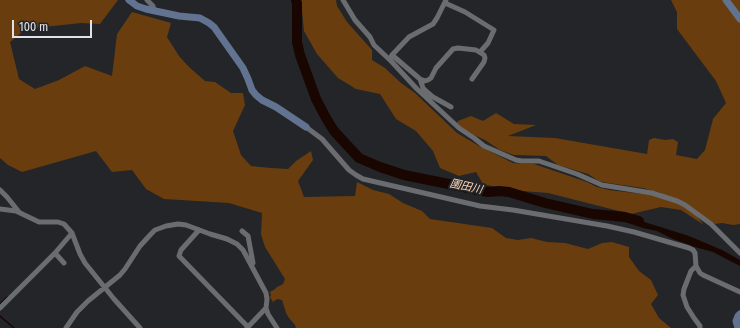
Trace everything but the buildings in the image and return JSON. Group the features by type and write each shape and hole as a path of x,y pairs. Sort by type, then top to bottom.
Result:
{"street":[{"path":"129,0 137,6 179,16 200,18 209,23 214,27 243,68 252,90 256,95 322,139 350,170 363,179 480,206 526,212 607,226 634,232 691,249 695,253 698,271 703,275 740,292"},
{"path":"147,0 153,6 154,10"},
{"path":"343,0 355,20 370,37 374,45 417,89 459,128 484,146 519,161 539,161 585,177 602,185 652,193 677,201 711,224 740,253"},
{"path":"726,0 740,19"},
{"path":"391,62 390,59 392,55 409,37 433,24 445,2 465,12 494,30 488,43 480,52"},
{"path":"420,79 429,79 453,48 471,49 484,55 485,60 472,78"},
{"path":"392,55 420,79 427,92 451,107"},
{"path":"0,190 20,213"},
{"path":"0,209 16,211 38,222 60,222 64,224 72,233 82,259 140,328"},
{"path":"66,328 91,298 120,275 148,236 156,230 178,224 186,225 227,239 237,244 246,253 266,293 266,308 269,317 277,328"},
{"path":"199,230 181,250 179,256 247,327 266,308"},
{"path":"242,231 248,236 254,270"},
{"path":"0,308 56,253 72,233"},
{"path":"56,253 64,263"},
{"path":"696,266 692,271 683,295 687,307 700,328"},
{"path":"738,328 736,321 740,314"}],"shaded area":[{"path":"0,0 118,0 100,24 81,23 26,29 10,42 19,79 35,89 59,80 85,66 112,76 117,34 132,12 171,23 167,37 179,56 189,67 205,81 215,82 231,93 243,93 245,105 233,131 241,155 251,166 288,169 296,161 311,151 313,160 298,181 304,197 355,196 357,182 373,190 389,194 403,203 422,211 430,219 492,228 506,238 518,240 531,238 547,242 565,243 588,249 602,243 612,242 629,247 629,257 639,271 651,280 658,295 651,304 659,318 671,328 296,328 286,313 282,300 277,299 273,302 270,297 271,291 283,284 285,279 265,247 261,234 262,213 229,203 164,199 146,189 132,170 112,172 96,151 22,172 8,165 0,158"},
{"path":"301,0 336,0 337,6 347,22 372,50 372,60 385,68 401,83 415,93 457,133 479,146 513,163 534,164 587,182 597,187 609,190 652,195 661,193 643,188 599,181 588,174 558,165 546,156 514,155 500,150 456,124 458,121 471,116 483,121 496,113 514,124 536,125 508,136 555,138 647,154 649,140 654,138 665,140 673,139 678,142 676,155 697,159 705,150 713,119 726,103 716,81 677,29 677,12 671,0 740,0 740,224 715,224 695,214 704,225 681,210 661,207 631,214 548,193 509,190 483,184 476,172 459,176 440,168 433,151 416,131 396,119 380,94 356,89 338,78 317,54 304,31"},
{"path":"593,214 638,220 689,236 722,250 740,260 740,266 713,252 673,239 657,231 643,228 611,217"}],"waterway":[{"name":"園田川","path":"296,0 297,42 300,55 316,99 334,131 359,158 404,175 488,192 509,192 545,203 593,214 625,217 639,221"},
{"path":"0,304 7,297"},
{"path":"0,316 14,328"}]}
